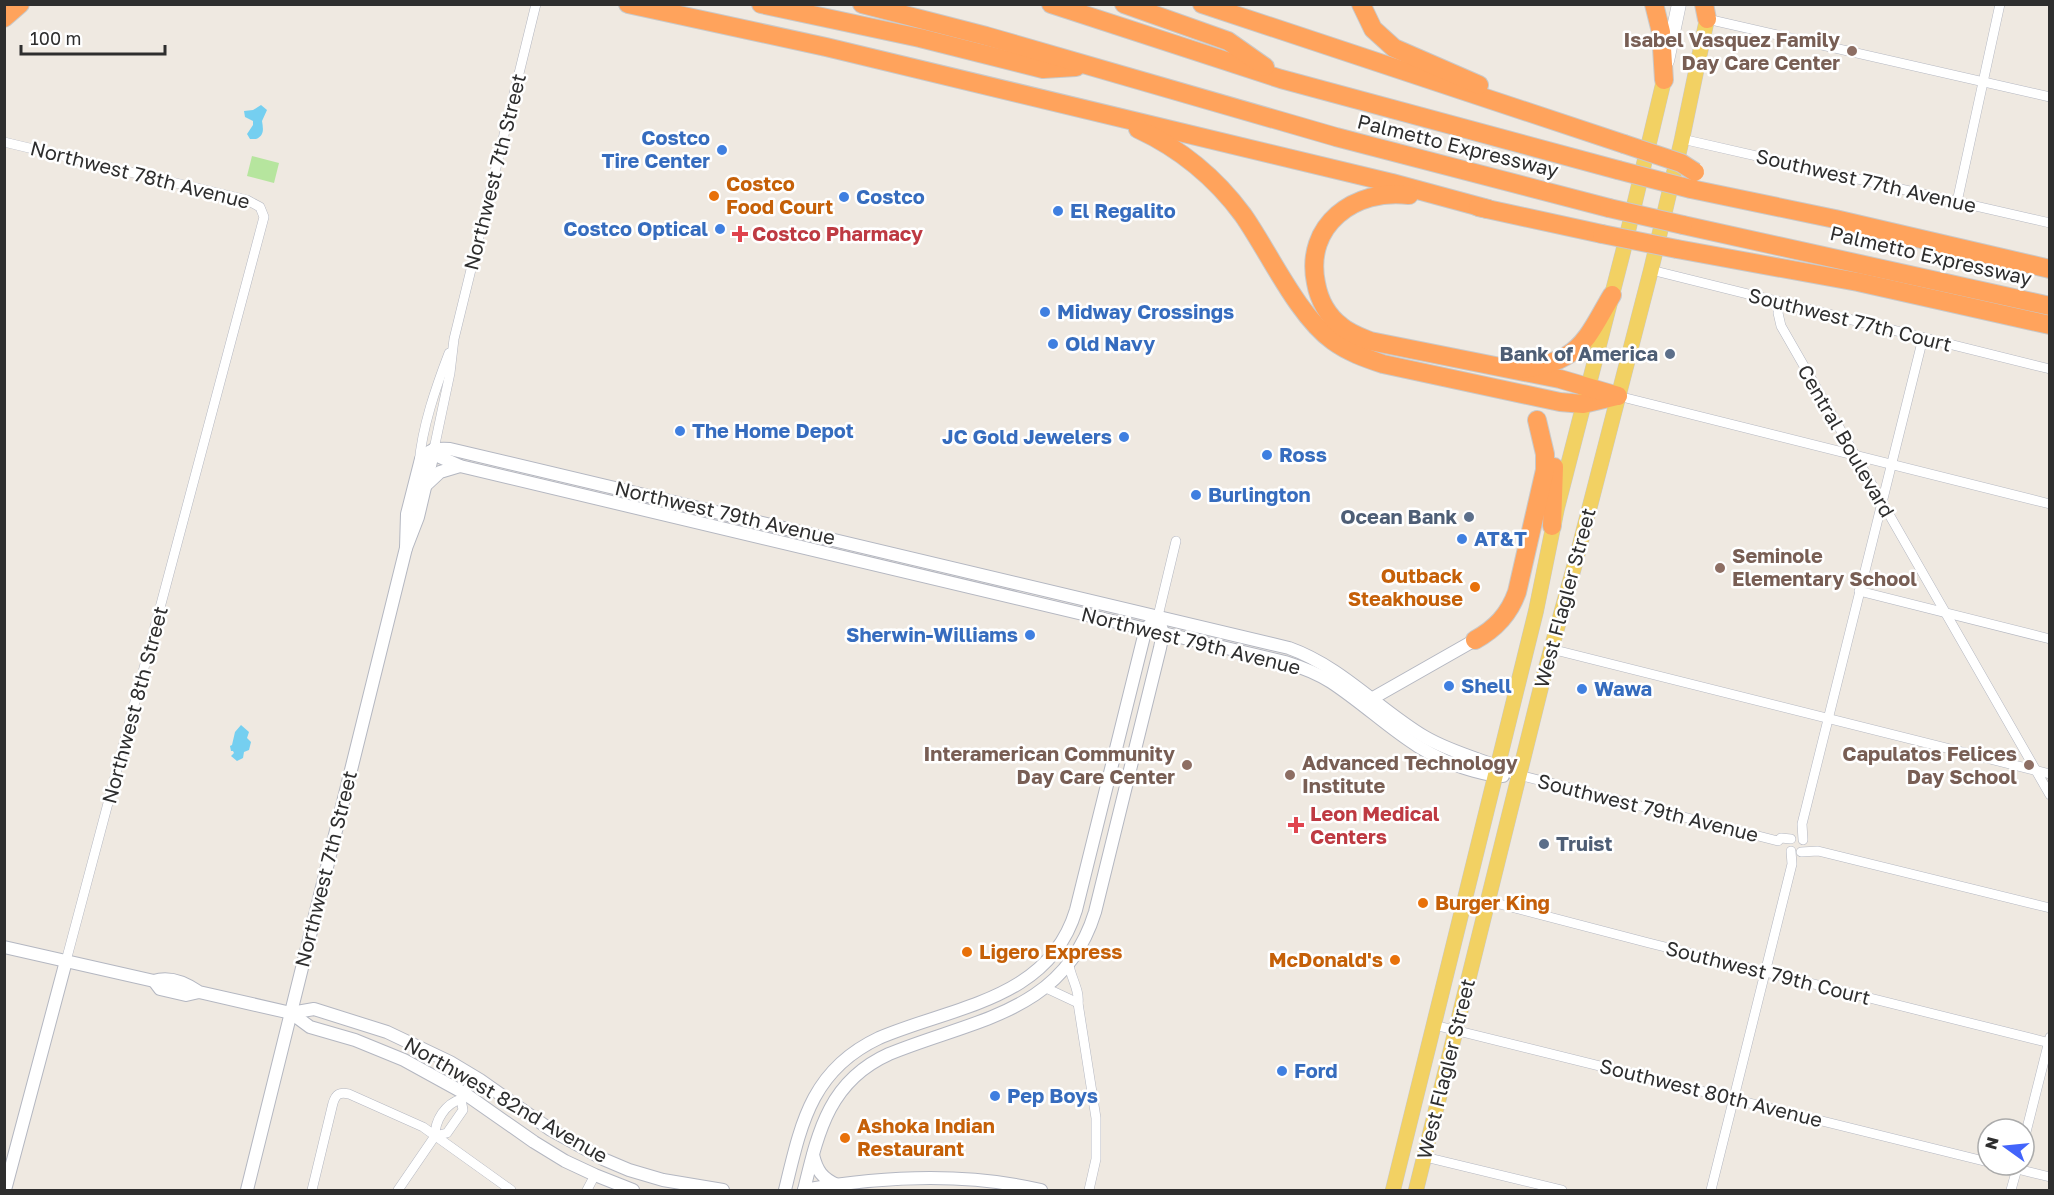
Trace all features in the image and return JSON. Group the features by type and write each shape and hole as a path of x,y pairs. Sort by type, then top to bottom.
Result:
{"highway":[{"path":"4,18 20,4"},
{"path":"628,4 826,47 1392,183 1488,209"},
{"path":"761,4 920,38 1043,69 1090,66"},
{"name":"Palmetto Expressway","path":"862,4 986,36 1336,137 1609,207 2049,306"},
{"name":"Palmetto Expressway","path":"1051,4 1281,79 1618,170 1693,181 1731,198 1835,219 2049,269"},
{"path":"1124,4 1228,41 1281,79"},
{"path":"1202,4 1681,163 1693,181"},
{"path":"1361,4 1373,29 1394,48 1519,101 1548,118"},
{"path":"1654,4 1661,32 1664,80"},
{"path":"1109,116 1179,151 1213,179 1242,215 1315,325 1332,341 1358,356 1383,364 1560,402 1585,396 1618,396"},
{"path":"1585,396 1519,370 1389,345 1354,334 1341,326 1322,303 1315,282 1315,255 1320,238 1338,214 1362,199 1386,194 1400,194 1488,209 1677,249 1858,282 2049,325"},
{"path":"1519,370 1557,360 1573,352 1587,336 1612,296"},
{"path":"1493,387 1525,408 1546,431 1553,449 1555,465 1552,526"},
{"path":"1474,640 1502,621 1512,606 1517,592 1545,470 1545,454 1537,420"}],"main road":[{"name":"West Flagler Street","path":"1393,1191 1536,611 1552,526 1612,296 1664,80 1678,4"},
{"name":"West Flagler Street","path":"1416,1191 1551,649 1651,270 1682,139 1707,10"}],"street":[{"name":"Northwest 7th Street","path":"247,1191 405,548 421,504 418,487 420,485 420,448 439,380 454,339 536,4"},
{"path":"1957,202 2000,4"},
{"path":"1707,10 1982,82 2049,97"},
{"name":"Southwest 77th Avenue","path":"1682,139 2049,223"},
{"name":"Northwest 78th Avenue","path":"4,142 248,200 260,207 264,213 264,220"},
{"name":"Northwest 8th Street","path":"5,1191 264,220"},
{"name":"Southwest 77th Court","path":"1651,270 2049,369"},
{"name":"Central Boulevard","path":"1779,302 1778,313 1781,326 2049,795"},
{"path":"1711,1191 1792,864 1796,861 1796,845 1923,338"},
{"name":"Northwest 7th Street","path":"405,548 406,514 434,449 450,373 454,339"},
{"path":"1618,396 2049,504"},
{"path":"419,465 424,455 434,449"},
{"name":"Northwest 79th Avenue","path":"434,449 440,457 460,466 1276,660 1310,671 1331,683 1410,742 1433,756 1464,768 1519,775"},
{"name":"Northwest 79th Avenue","path":"434,449 465,452 1294,650 1336,671 1416,732 1497,771"},
{"path":"420,485 440,472 460,466"},
{"path":"819,552 825,537"},
{"path":"785,1191 806,1112 825,1081 843,1061 862,1047 883,1036 1013,988 1040,970 1055,954 1068,932 1076,910 1146,629 1158,616 1176,541"},
{"path":"1859,591 2049,639"},
{"path":"1041,1191 983,1181 928,1178 893,1179 804,1191 821,1125 848,1082 866,1067 899,1050 1017,1007 1046,988 1069,965 1086,937 1095,912 1163,633 1158,616"},
{"path":"1373,698 1474,640"},
{"path":"1551,649 2049,774"},
{"path":"1382,721 1387,709"},
{"name":"Southwest 79th Avenue","path":"1519,775 2049,908"},
{"name":"Southwest 79th Court","path":"1488,900 1766,972 2049,1041"},
{"name":"Northwest 82nd Avenue","path":"4,947 154,981 162,978 188,984 199,992 291,1013 314,1009 372,1026 419,1046 474,1077 551,1131 603,1159 663,1180 723,1191"},
{"path":"1069,965 1071,979 1079,995 1078,1003 1096,1118 1096,1159 1089,1191"},
{"path":"1046,988 1078,1003"},
{"name":"Northwest 82nd Avenue","path":"291,1013 310,1027 355,1040 396,1056 434,1075 462,1096 548,1151 633,1191"},
{"name":"Southwest 80th Avenue","path":"1434,1025 1976,1159"},
{"path":"2030,1117 2049,1041"},
{"path":"398,1191 435,1136 435,1125 451,1102 462,1096 474,1077"},
{"path":"312,1191 333,1102 337,1094 349,1094 423,1127 511,1191"},
{"path":"435,1136 447,1133 458,1118 463,1110 462,1096"},
{"path":"813,1153 818,1171 828,1181 837,1185"},
{"path":"1425,1157 1562,1191"},
{"path":"586,1191 595,1175"}],"green space":[{"path":"252,156 279,163 274,183 247,176"}],"water":[{"path":"261,105 267,110 262,121 262,133 256,139 250,139 247,134 253,121 245,117 244,111 253,110"},
{"path":"241,725 249,732 247,738 251,742 249,750 244,752 243,758 237,761 231,756 234,753 230,746 235,732"}],"place":[{"name":"Isabel Vasquez Family Day Care Center","path":"1852,51"},
{"name":"Costco Tire Center","path":"722,150"},
{"name":"Costco Food Court","path":"714,196"},
{"name":"Costco","path":"844,197"},
{"name":"El Regalito","path":"1058,211"},
{"name":"Costco Optical","path":"720,229"},
{"name":"Costco Pharmacy","path":"740,234"},
{"name":"Midway Crossings","path":"1045,312"},
{"name":"Old Navy","path":"1053,344"},
{"name":"Bank of America","path":"1670,354"},
{"name":"The Home Depot","path":"680,431"},
{"name":"JC Gold Jewelers","path":"1124,437"},
{"name":"Ross","path":"1267,455"},
{"name":"Burlington","path":"1196,495"},
{"name":"Ocean Bank","path":"1469,517"},
{"name":"AT&T","path":"1462,539"},
{"name":"Seminole Elementary School","path":"1720,568"},
{"name":"Outback Steakhouse","path":"1475,587"},
{"name":"Sherwin-Williams","path":"1030,635"},
{"name":"Shell","path":"1449,686"},
{"name":"Wawa","path":"1582,689"},
{"name":"Interamerican Community Day Care Center","path":"1187,765"},
{"name":"Capulatos Felices Day School","path":"2029,765"},
{"name":"Advanced Technology Institute","path":"1290,775"},
{"name":"Leon Medical Centers","path":"1296,825"},
{"name":"Truist","path":"1544,844"},
{"name":"Burger King","path":"1423,903"},
{"name":"Ligero Express","path":"967,952"},
{"name":"McDonald's","path":"1395,960"},
{"name":"Ford","path":"1282,1071"},
{"name":"Pep Boys","path":"995,1096"},
{"name":"Ashoka Indian Restaurant","path":"845,1138"}]}
